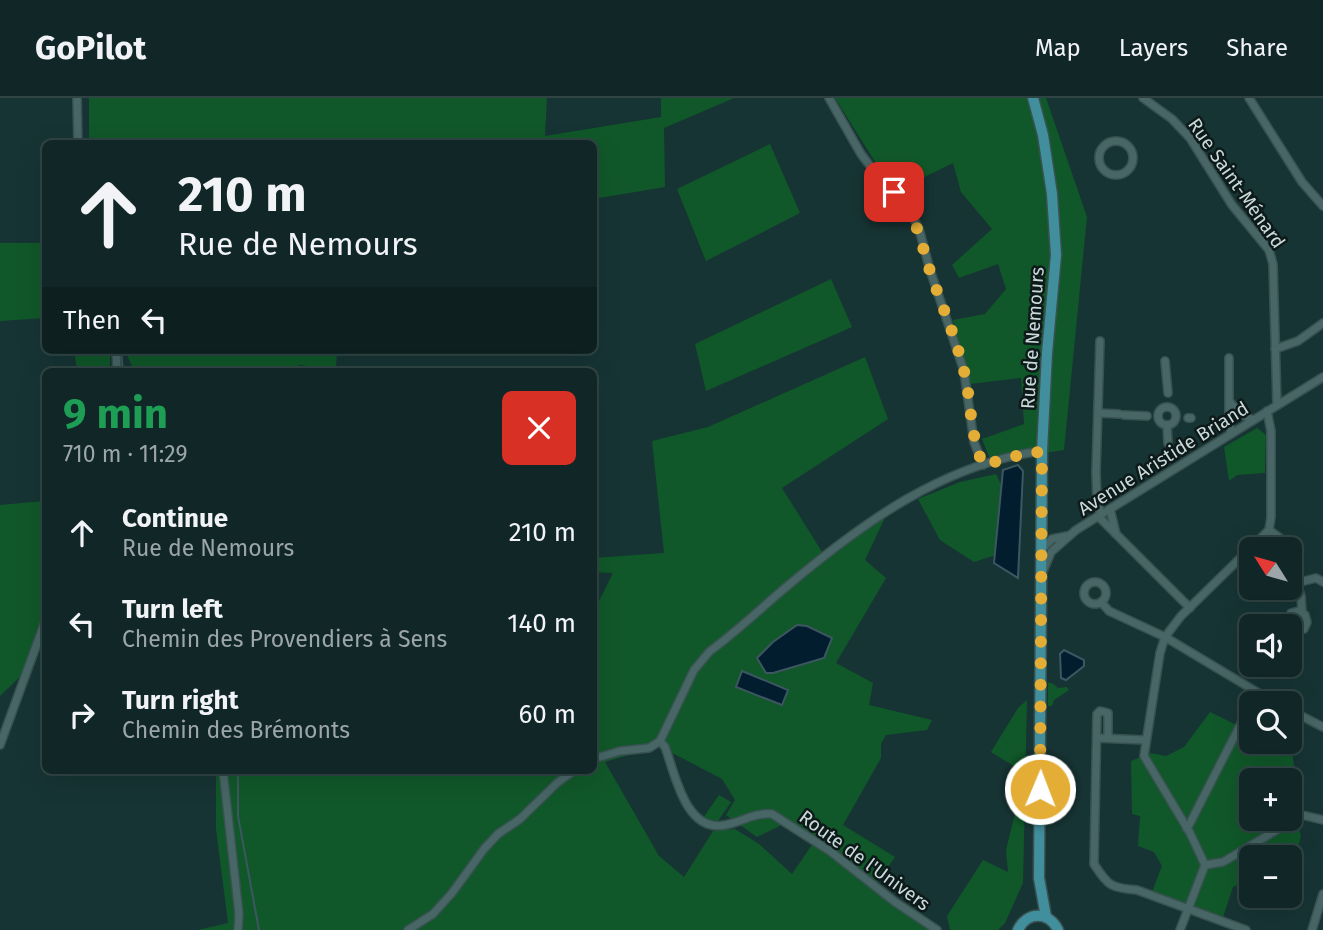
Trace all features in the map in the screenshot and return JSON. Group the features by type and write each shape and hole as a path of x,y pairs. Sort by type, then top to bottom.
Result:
{"main road":[{"name":"Rue de Nemours","path":"1033,98 1043,135 1052,194 1056,255 1042,452 1041,528 1046,551 1040,583 1039,878"},
{"path":"1031,916 1039,878"},
{"path":"1039,878 1046,917 1058,930"},
{"path":"1017,930 1021,923 1031,916 1046,917"}],"street":[{"path":"77,98 78,140"},
{"path":"829,98 861,153 880,179 907,206 919,229 964,371 974,442 983,465"},
{"name":"Rue Saint-Ménard","path":"1143,98 1182,128 1232,205 1269,250 1273,264 1277,405"},
{"path":"1249,98 1302,182 1323,206"},
{"path":"1108,142 1124,142 1132,150 1133,162 1126,172 1109,174 1101,166 1101,150 1108,142"},
{"path":"1275,349 1298,341 1323,323"},
{"path":"1100,341 1099,515 1190,608"},
{"path":"1228,358 1231,432"},
{"path":"1165,362 1168,399 1174,409 1184,417 1167,425"},
{"name":"Avenue Aristide Briand","path":"1046,551 1231,432 1323,377"},
{"path":"1276,386 1294,395"},
{"path":"1153,416 1168,399"},
{"path":"1230,402 1240,414 1253,420"},
{"path":"1180,930 1205,864 1144,756 1145,740 1165,637 1190,608 1269,530 1271,431 1267,411"},
{"path":"1098,413 1153,416 1167,425"},
{"path":"1167,425 1168,443"},
{"path":"597,758 620,751 649,748 660,740 694,670 710,651 789,584 861,529 918,491 983,465 1027,453 1042,452"},
{"path":"1110,509 1116,535"},
{"path":"1041,528 1045,536 1052,539 1068,536"},
{"path":"1269,530 1279,537"},
{"path":"1046,551 1052,539"},
{"path":"1302,582 1316,578 1323,582"},
{"path":"1302,600 1307,618 1306,626 1302,628"},
{"path":"1101,602 1110,611 1165,637 1254,691"},
{"path":"1290,614 1303,612"},
{"path":"0,745 42,630"},
{"path":"1108,738 1109,715 1100,711 1097,714 1094,864 1106,884 1137,890 1246,930"},
{"path":"1302,716 1323,727"},
{"path":"1187,830 1239,728"},
{"path":"1097,738 1145,740"},
{"name":"Route de l'Univers","path":"660,740 665,747 684,802 702,820 719,826 764,813 771,814 830,851 895,902 937,930"},
{"path":"223,774 239,914 238,930"},
{"path":"408,930 433,914 498,834 520,819 569,774"},
{"path":"1205,864 1223,862 1302,815 1323,820"},
{"path":"1312,930 1323,894"}],"green space":[{"path":"89,98 547,98 545,136 661,117 661,98 734,98 664,128 665,187 597,198 597,140 89,140"},
{"path":"835,98 1046,98 1087,217 1064,450 991,461 982,439 1024,424 1021,378 970,384 953,320 985,314 1006,289 998,264 959,278 952,265 992,229 961,192 953,163 894,192"},
{"path":"770,144 800,213 706,261 677,189"},
{"path":"0,243 42,243 42,318 0,321"},
{"path":"831,279 852,327 706,391 695,344"},
{"path":"75,354 110,354 110,368 77,368"},
{"path":"127,354 337,354 336,368 299,365 299,368 133,368"},
{"path":"865,357 888,419 782,488 824,555 888,511 865,560 886,578 836,663 873,683 869,705 932,720 927,730 886,735 881,744 881,758 843,825 895,857 876,884 916,915 941,930 198,930 228,923 216,829 216,775 213,774 597,774 597,605 613,573 597,572 597,558 664,553 652,441 708,427","holes":["743,671 788,690 782,705 736,686","659,746 722,779 735,800 726,815 757,837 788,822 816,839 792,874 759,844 735,829 713,831 684,877 659,856 605,762"]},
{"path":"1257,428 1266,435 1265,473 1237,475 1229,481 1224,447"},
{"path":"996,474 1007,497 1002,553 974,562 940,540 918,499 960,482"},
{"path":"42,501 42,621 27,670 0,696 0,505"},
{"path":"1048,683 1058,688 1067,687 1069,690 1054,700 1052,706 1048,706"},
{"path":"1027,700 1023,883 1005,923 998,930 950,930 947,916 983,860 1008,872 1006,850 1025,773 991,752 1018,708"},
{"path":"1210,712 1239,726 1239,754 1292,754 1294,768 1239,768 1239,831 1299,831 1301,835 1299,845 1239,845 1239,884 1233,887 1223,917 1152,892 1162,866 1154,852 1138,846 1140,816 1132,814 1131,761 1150,753 1166,756 1184,747"},
{"path":"719,795 731,802 716,824 703,818"}],"water":[{"path":"1018,465 1023,471 1018,578 994,563 1003,470"},
{"path":"797,625 807,626 832,638 824,658 766,673 757,658 773,642"},
{"path":"1064,650 1084,660 1084,666 1066,680 1061,678 1060,654"},
{"path":"742,671 788,690 782,705 736,687"}],"waterway":[{"path":"121,354 123,368"},
{"path":"238,774 238,816 259,930"}],"route":[{"path":"894,192 907,206 919,229 964,371 974,442 983,465 1027,453 1042,452 1040,789"}]}
